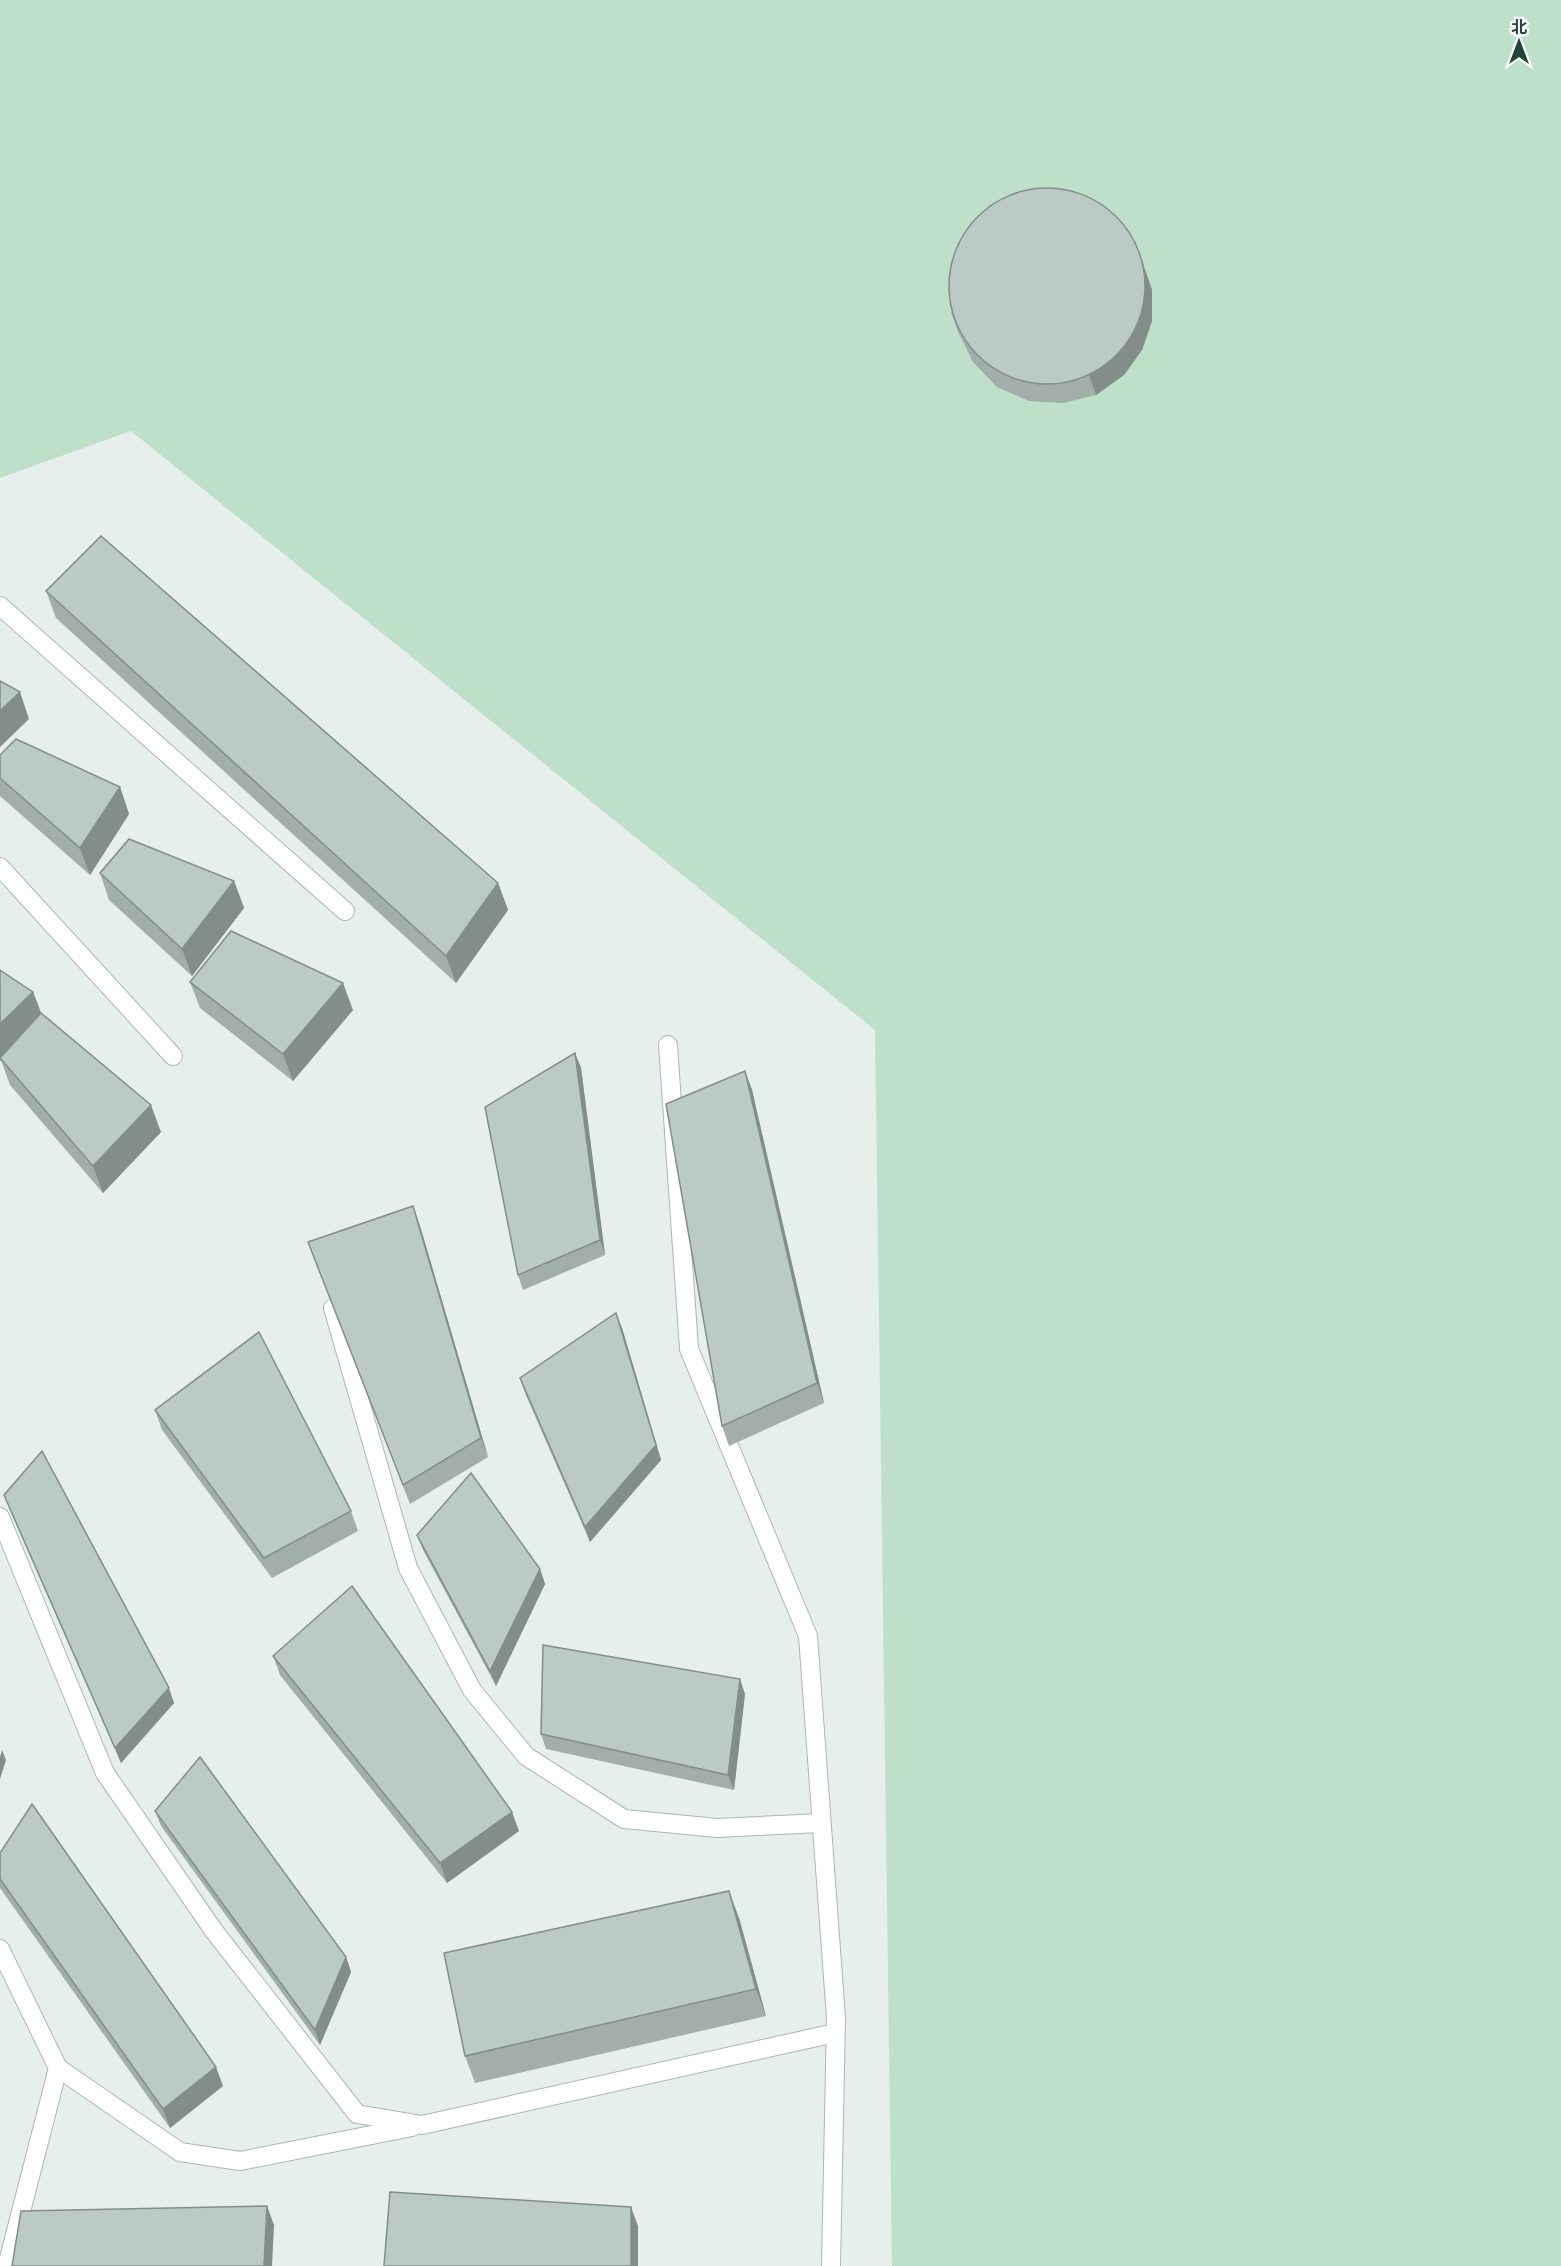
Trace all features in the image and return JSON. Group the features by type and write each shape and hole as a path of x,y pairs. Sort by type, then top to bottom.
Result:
{"lane":[{"path":"0,606 345,911"},
{"path":"0,867 173,1056"},
{"path":"668,1045 689,1349 808,1636 835,2033 831,2266"},
{"path":"333,1308 408,1568 472,1690 526,1756 624,1819 717,1828 821,1823"},
{"path":"0,1517 105,1773 214,1931 357,2114 422,2125"},
{"path":"0,1949 58,2068 180,2152 240,2161 422,2125 835,2033"},
{"path":"7,2266 58,2068"}],"green space":[{"path":"0,0 1561,0 1561,2266 892,2266 875,1030 131,431 0,478"}],"building":[{"path":"1047,188 1075,192 1093,200 1109,210 1123,224 1141,258 1145,286 1141,314 1133,332 1123,348 1109,362 1075,380 1047,384 1019,380 1001,372 985,362 971,348 953,314 949,286 953,258 961,240 971,224 985,210 1019,192"},
{"path":"101,536 498,883 446,956 46,591"},
{"path":"0,681 20,692 0,711"},
{"path":"16,739 120,787 80,848 0,778 0,755"},
{"path":"129,839 234,881 182,949 100,873"},
{"path":"231,931 343,983 283,1054 190,982"},
{"path":"0,970 33,992 0,1024"},
{"path":"41,1013 151,1105 93,1166 0,1058"},
{"path":"575,1053 600,1240 518,1275 485,1107"},
{"path":"745,1071 817,1383 722,1426 666,1104"},
{"path":"413,1206 481,1438 403,1485 308,1242"},
{"path":"616,1313 656,1445 585,1527 520,1378"},
{"path":"259,1332 351,1511 264,1558 155,1410"},
{"path":"42,1451 169,1688 115,1748 4,1495"},
{"path":"471,1473 540,1569 490,1671 417,1535"},
{"path":"352,1586 512,1812 440,1863 273,1656"},
{"path":"543,1645 740,1679 728,1775 541,1734"},
{"path":"200,1757 346,1957 315,2030 155,1811"},
{"path":"32,1804 216,2067 163,2109 0,1879 0,1853"},
{"path":"729,1891 756,1989 465,2056 444,1953"},
{"path":"390,2192 631,2207 631,2266 384,2266"},
{"path":"267,2206 264,2266 12,2266 21,2211"}]}
